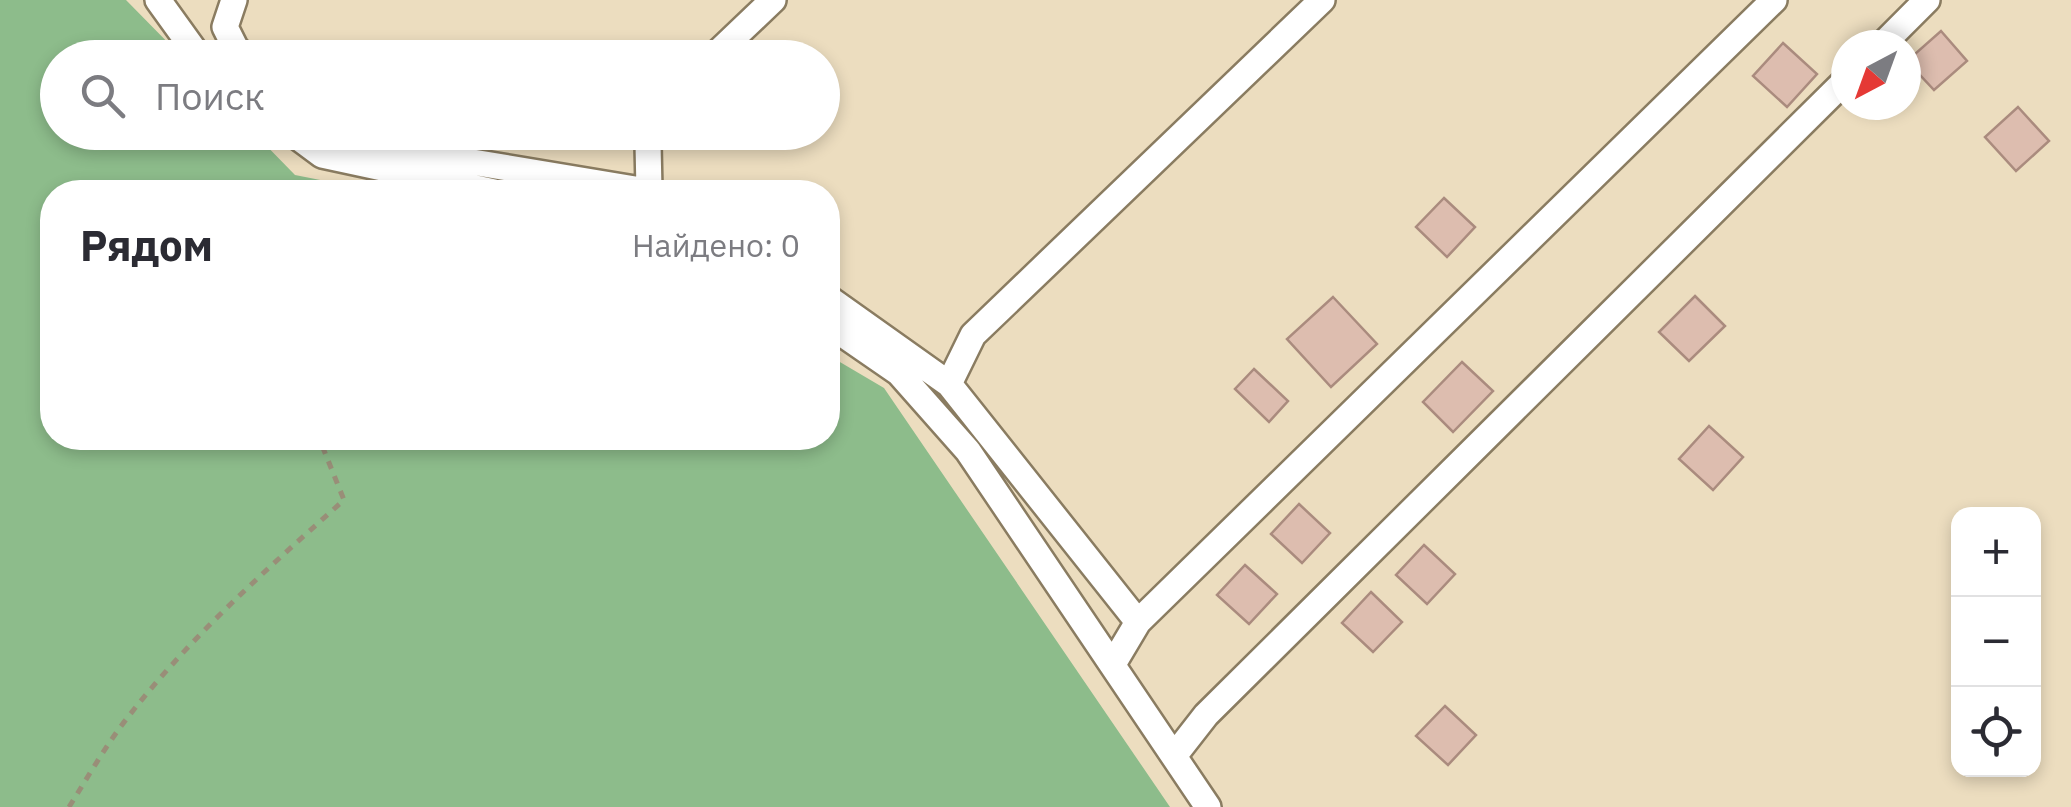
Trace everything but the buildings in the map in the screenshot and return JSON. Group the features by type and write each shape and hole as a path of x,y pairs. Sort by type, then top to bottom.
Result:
{"street":[{"path":"158,0 187,40"},
{"path":"231,40 225,27 234,0"},
{"path":"731,40 773,0"},
{"path":"949,384 973,335 1322,0"},
{"path":"1113,664 1138,622 1774,0"},
{"path":"1897,30 1927,0"},
{"path":"1174,756 1206,715 1831,95"},
{"path":"315,150 322,155 438,180"},
{"path":"408,150 579,180"},
{"path":"648,150 650,180"},
{"path":"840,307 949,384 1138,622"},
{"path":"840,332 899,373 968,451 1208,807"}],"path":[{"path":"69,807 126,720 189,644 344,500 323,450"}],"green space":[{"path":"0,0 126,0 165,40 40,40 40,150 271,150 295,175 320,180 40,180 40,450 840,450 840,362 884,388 1170,807 0,807"}]}
